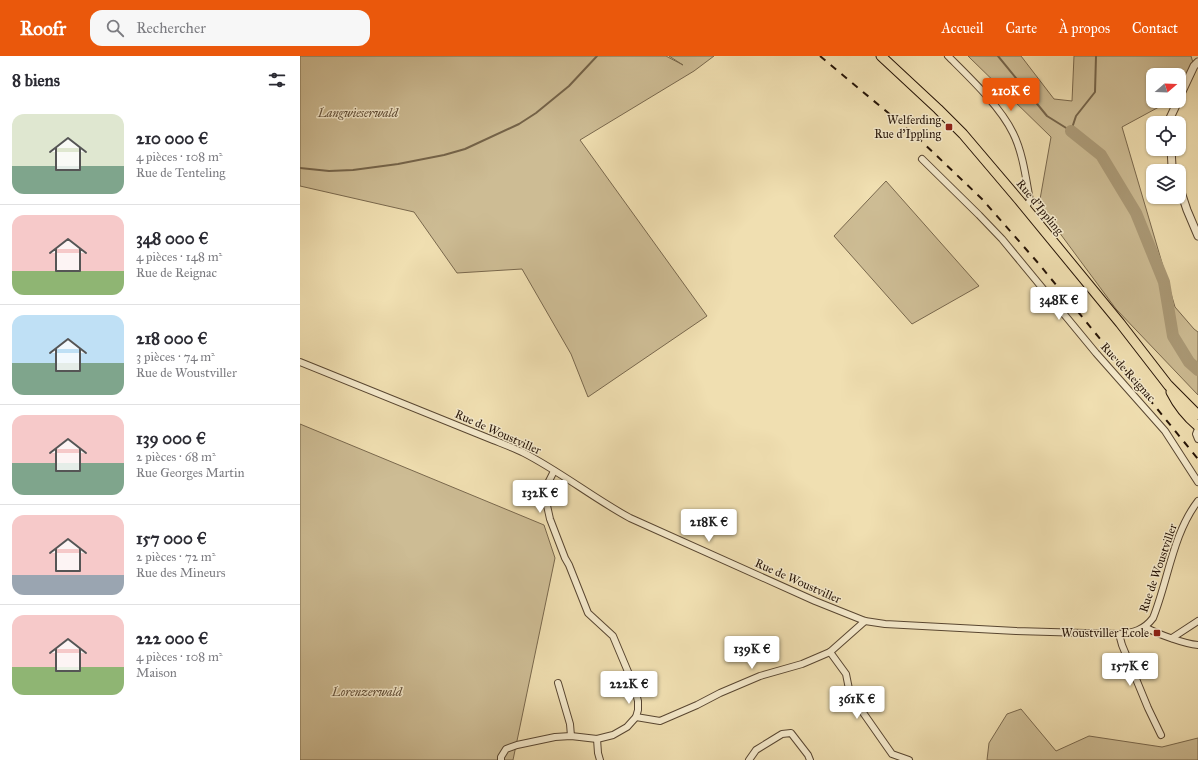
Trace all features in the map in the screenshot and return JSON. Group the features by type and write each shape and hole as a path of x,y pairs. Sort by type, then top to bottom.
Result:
{"main road":[{"name":"Rue d'Ippling","path":"881,56 963,134 1120,323 1168,385 1198,415"},
{"name":"Rue d'Ippling","path":"1168,385 1181,411 1198,426"}],"street":[{"path":"948,56 996,107 1013,133 1023,161 1030,201 1025,207"},
{"path":"1186,83 1194,66 1198,62"},
{"name":"Rue de Reignac","path":"922,159 1002,239 1096,353 1165,431 1198,482"},
{"path":"1185,204 1198,236"},
{"name":"Rue de Woustviller","path":"300,362 524,453 630,518 772,582 865,621 886,624 1016,631 1119,634 1133,632 1145,627 1153,618 1180,534 1188,516 1198,501"},
{"path":"1198,429 1196,434 1198,440"},
{"path":"501,760 501,757 506,749 517,745 555,737 571,736 597,739 613,735 627,727 636,717 638,701 634,686 612,636 588,613 569,565 564,558 550,519 546,501 547,485 554,471"},
{"path":"1172,638 1198,620"},
{"path":"636,717 660,721 760,676 802,664 830,652 865,621"},
{"path":"1145,627 1159,634 1190,644 1198,645"},
{"path":"1119,634 1122,645 1148,708 1161,735"},
{"path":"830,652 846,674 850,694 892,754 909,760"},
{"path":"558,683 570,724 571,736"},
{"path":"749,760 756,750 782,734 791,733 808,755 810,760"},
{"path":"597,739 600,760"}],"green space":[{"name":"Langwieserwald","path":"300,56 666,56 683,65 669,56 714,56 694,71 580,140 707,316 588,397 571,354 522,269 457,273 414,212 300,186"},
{"path":"968,56 1021,56 1054,99 1072,101 1074,56 1191,56 1194,66 1186,82 1186,68 1146,68 1146,108 1157,108 1122,127 1175,307 1198,332 1198,395 1116,309 1039,205 1051,137"},
{"path":"886,181 979,286 912,324 834,236"},
{"name":"Lorenzerwald","path":"300,424 544,525 555,558 513,760 300,760"},
{"path":"1021,709 1056,751 1089,736 1162,747 1198,738 1198,760 987,760 989,743 1007,714"}],"waterway":[{"path":"300,168 329,171 353,170 398,164 444,155 465,149 519,124 536,113 569,86 597,56"},
{"path":"998,56 1047,116 1071,131 1076,116 1095,92 1096,56"},
{"path":"1071,131 1101,155 1136,213 1164,282 1173,336 1189,362 1198,370"}],"railway":[{"path":"820,56 917,137 982,199 1039,264 1198,459"}],"place":[{"name":"Welferding Rue d'Ippling","path":"949,127"},
{"name":"Woustviller Ecole","path":"1157,633"}]}
